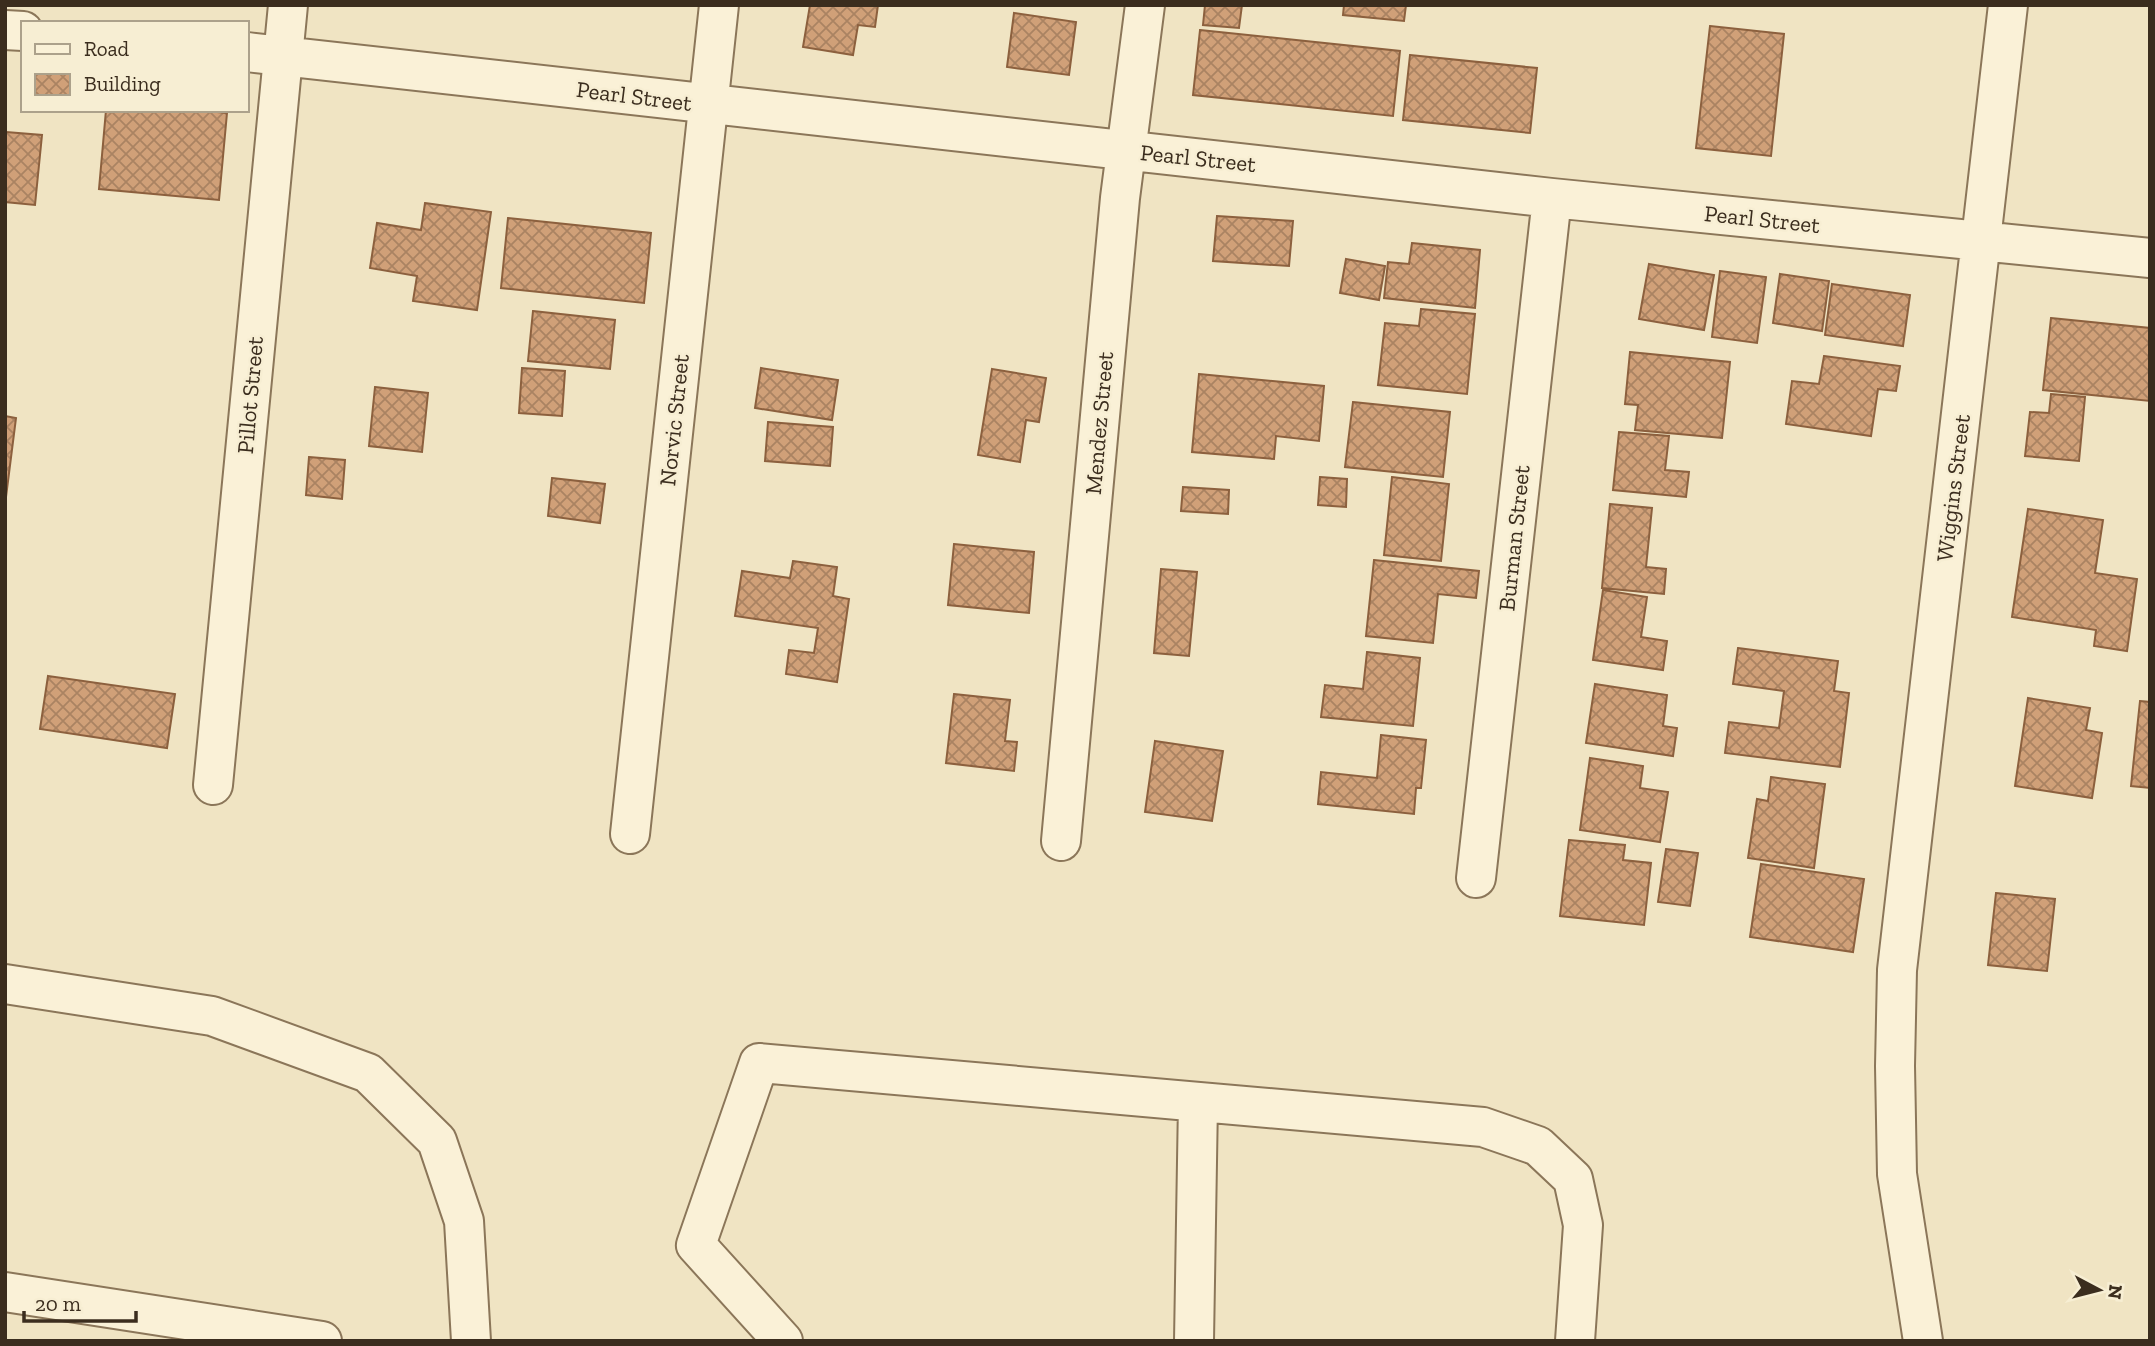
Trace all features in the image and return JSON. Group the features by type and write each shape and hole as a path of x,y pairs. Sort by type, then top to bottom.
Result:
{"street":[{"name":"Pillot Street","path":"213,785 265,53 288,5"},
{"name":"Norvic Street","path":"630,834 719,5"},
{"name":"Mendez Street","path":"1060,841 1120,198 1145,5"},
{"name":"Wiggins Street","path":"1923,1341 1897,1174 1897,971 2008,5"},
{"name":"Pearl Street","path":"265,53 1552,198 2150,258"},
{"name":"Burman Street","path":"1476,878 1552,198"},
{"path":"5,984 212,1016 368,1073 437,1140 464,1221 471,1341"},
{"path":"783,1341 695,1245 759,1063 1483,1127 1538,1146 1573,1179 1583,1225 1575,1341"},
{"path":"1194,1341 1198,1101"},
{"path":"5,1292 322,1341"}],"building":[{"path":"810,5 878,5 875,27 858,25 853,55 803,47"},
{"path":"1205,5 1242,5 1239,28 1203,25"},
{"path":"1344,5 1406,5 1404,21 1343,15"},
{"path":"1014,13 1076,22 1069,75 1007,67"},
{"path":"1710,26 1784,34 1771,156 1696,148"},
{"path":"1200,30 1400,51 1393,116 1193,95"},
{"path":"1410,55 1537,68 1530,133 1403,120"},
{"path":"106,112 227,113 219,200 99,189"},
{"path":"6,132 42,135 35,205 5,202"},
{"path":"425,203 491,212 477,310 413,301 417,276 370,268 377,223 421,230"},
{"path":"1217,216 1293,221 1289,266 1213,261"},
{"path":"508,218 651,233 644,303 501,288"},
{"path":"1412,243 1480,250 1475,308 1384,298 1388,262 1409,264"},
{"path":"1346,259 1385,266 1379,300 1340,293"},
{"path":"1649,264 1714,275 1704,330 1639,319"},
{"path":"1720,271 1766,277 1757,343 1712,337"},
{"path":"1780,274 1829,281 1822,331 1773,323"},
{"path":"1832,284 1910,295 1903,346 1825,335"},
{"path":"1421,309 1475,314 1467,394 1378,385 1385,323 1419,326"},
{"path":"533,311 615,320 610,369 528,361"},
{"path":"2051,318 2150,328 2150,401 2043,390"},
{"path":"1630,352 1730,362 1722,438 1635,430 1638,405 1625,404"},
{"path":"1824,356 1900,366 1896,391 1878,389 1871,436 1786,424 1792,381 1819,384"},
{"path":"522,368 565,371 562,416 519,413"},
{"path":"761,368 838,380 832,420 755,408"},
{"path":"992,369 1046,378 1039,422 1026,420 1020,462 978,455"},
{"path":"1199,374 1324,386 1319,441 1276,436 1274,459 1192,452"},
{"path":"375,387 428,393 422,452 369,446"},
{"path":"2051,394 2085,397 2079,461 2025,456 2030,412 2049,413"},
{"path":"1353,402 1450,412 1443,477 1345,467"},
{"path":"5,416 16,418 6,497 5,497"},
{"path":"768,422 833,427 830,466 765,461"},
{"path":"1619,432 1669,436 1665,470 1689,472 1686,497 1613,490"},
{"path":"309,457 345,460 342,499 306,495"},
{"path":"1320,477 1347,479 1346,507 1318,505"},
{"path":"1392,477 1449,484 1441,561 1384,555"},
{"path":"552,478 605,484 600,523 548,516"},
{"path":"1183,487 1229,490 1228,514 1181,511"},
{"path":"1610,504 1652,508 1646,567 1666,569 1664,594 1602,588"},
{"path":"2028,509 2103,520 2095,573 2137,579 2127,651 2094,646 2096,630 2012,617"},
{"path":"954,544 1034,552 1029,613 948,605"},
{"path":"1374,560 1479,571 1476,598 1438,594 1433,643 1366,636"},
{"path":"793,561 837,567 833,596 849,599 837,682 786,674 789,650 814,653 818,628 735,616 742,571 790,578"},
{"path":"1161,569 1197,572 1189,656 1154,653"},
{"path":"1603,590 1647,597 1641,637 1667,641 1663,670 1593,660"},
{"path":"1738,648 1838,661 1834,691 1849,693 1840,767 1725,753 1729,722 1779,728 1784,691 1733,684"},
{"path":"1367,652 1420,658 1413,726 1321,717 1325,685 1363,689"},
{"path":"48,676 175,694 167,748 40,729"},
{"path":"1595,684 1667,695 1663,726 1677,728 1673,756 1586,743"},
{"path":"954,694 1010,700 1005,741 1017,742 1014,771 946,763"},
{"path":"2028,698 2090,708 2086,730 2102,733 2092,798 2015,786"},
{"path":"2140,701 2150,702 2150,788 2131,786"},
{"path":"1381,735 1426,740 1421,788 1416,788 1414,814 1318,804 1321,772 1377,778"},
{"path":"1155,741 1223,751 1212,821 1145,812"},
{"path":"1590,758 1643,766 1640,788 1668,792 1660,842 1580,830"},
{"path":"1771,777 1825,784 1814,868 1748,858 1757,799 1768,801"},
{"path":"1569,840 1625,845 1623,860 1651,863 1644,925 1560,916"},
{"path":"1666,849 1698,853 1690,906 1658,902"},
{"path":"1761,864 1864,879 1853,952 1750,937"},
{"path":"1996,893 2055,899 2047,971 1988,965"}]}
